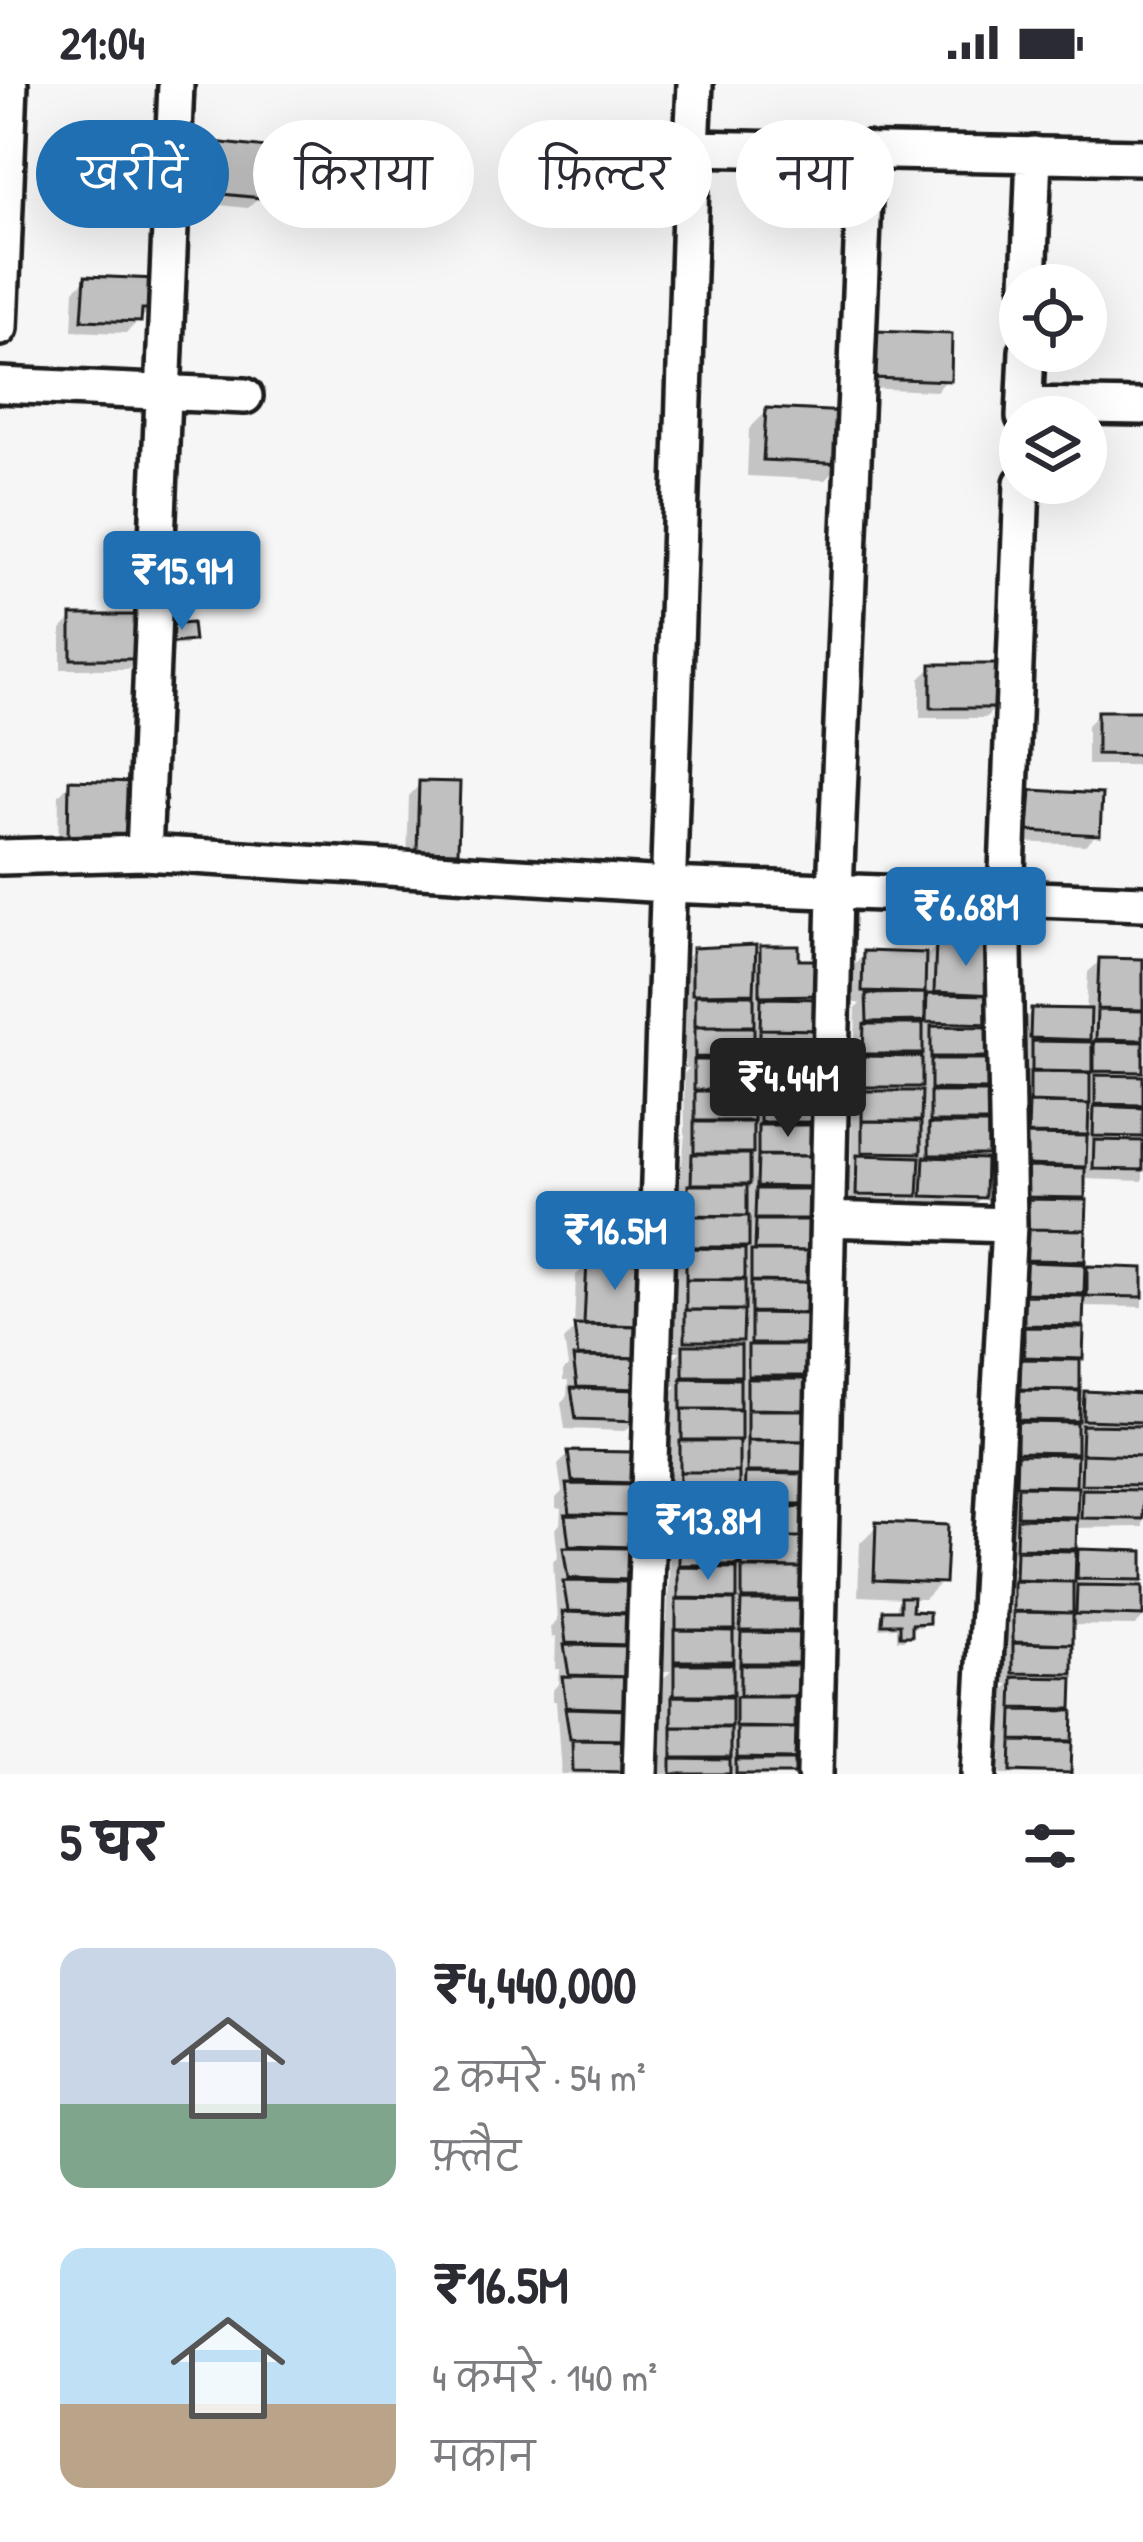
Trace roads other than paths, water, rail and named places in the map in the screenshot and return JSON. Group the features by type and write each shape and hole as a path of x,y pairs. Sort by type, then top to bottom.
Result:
{"street":[{"path":"0,328 10,84"},
{"path":"144,853 176,84"},
{"path":"693,120 695,84"},
{"path":"894,151 1143,157"},
{"path":"1030,264 1034,154"},
{"path":"640,1774 689,228"},
{"path":"815,1774 835,892 863,228"},
{"path":"0,385 245,396"},
{"path":"1107,408 1143,406"},
{"path":"979,1774 1009,1226 1006,898 1021,504"},
{"path":"0,857 144,853 667,885 1143,903"},
{"path":"828,1219 1009,1226"}]}
